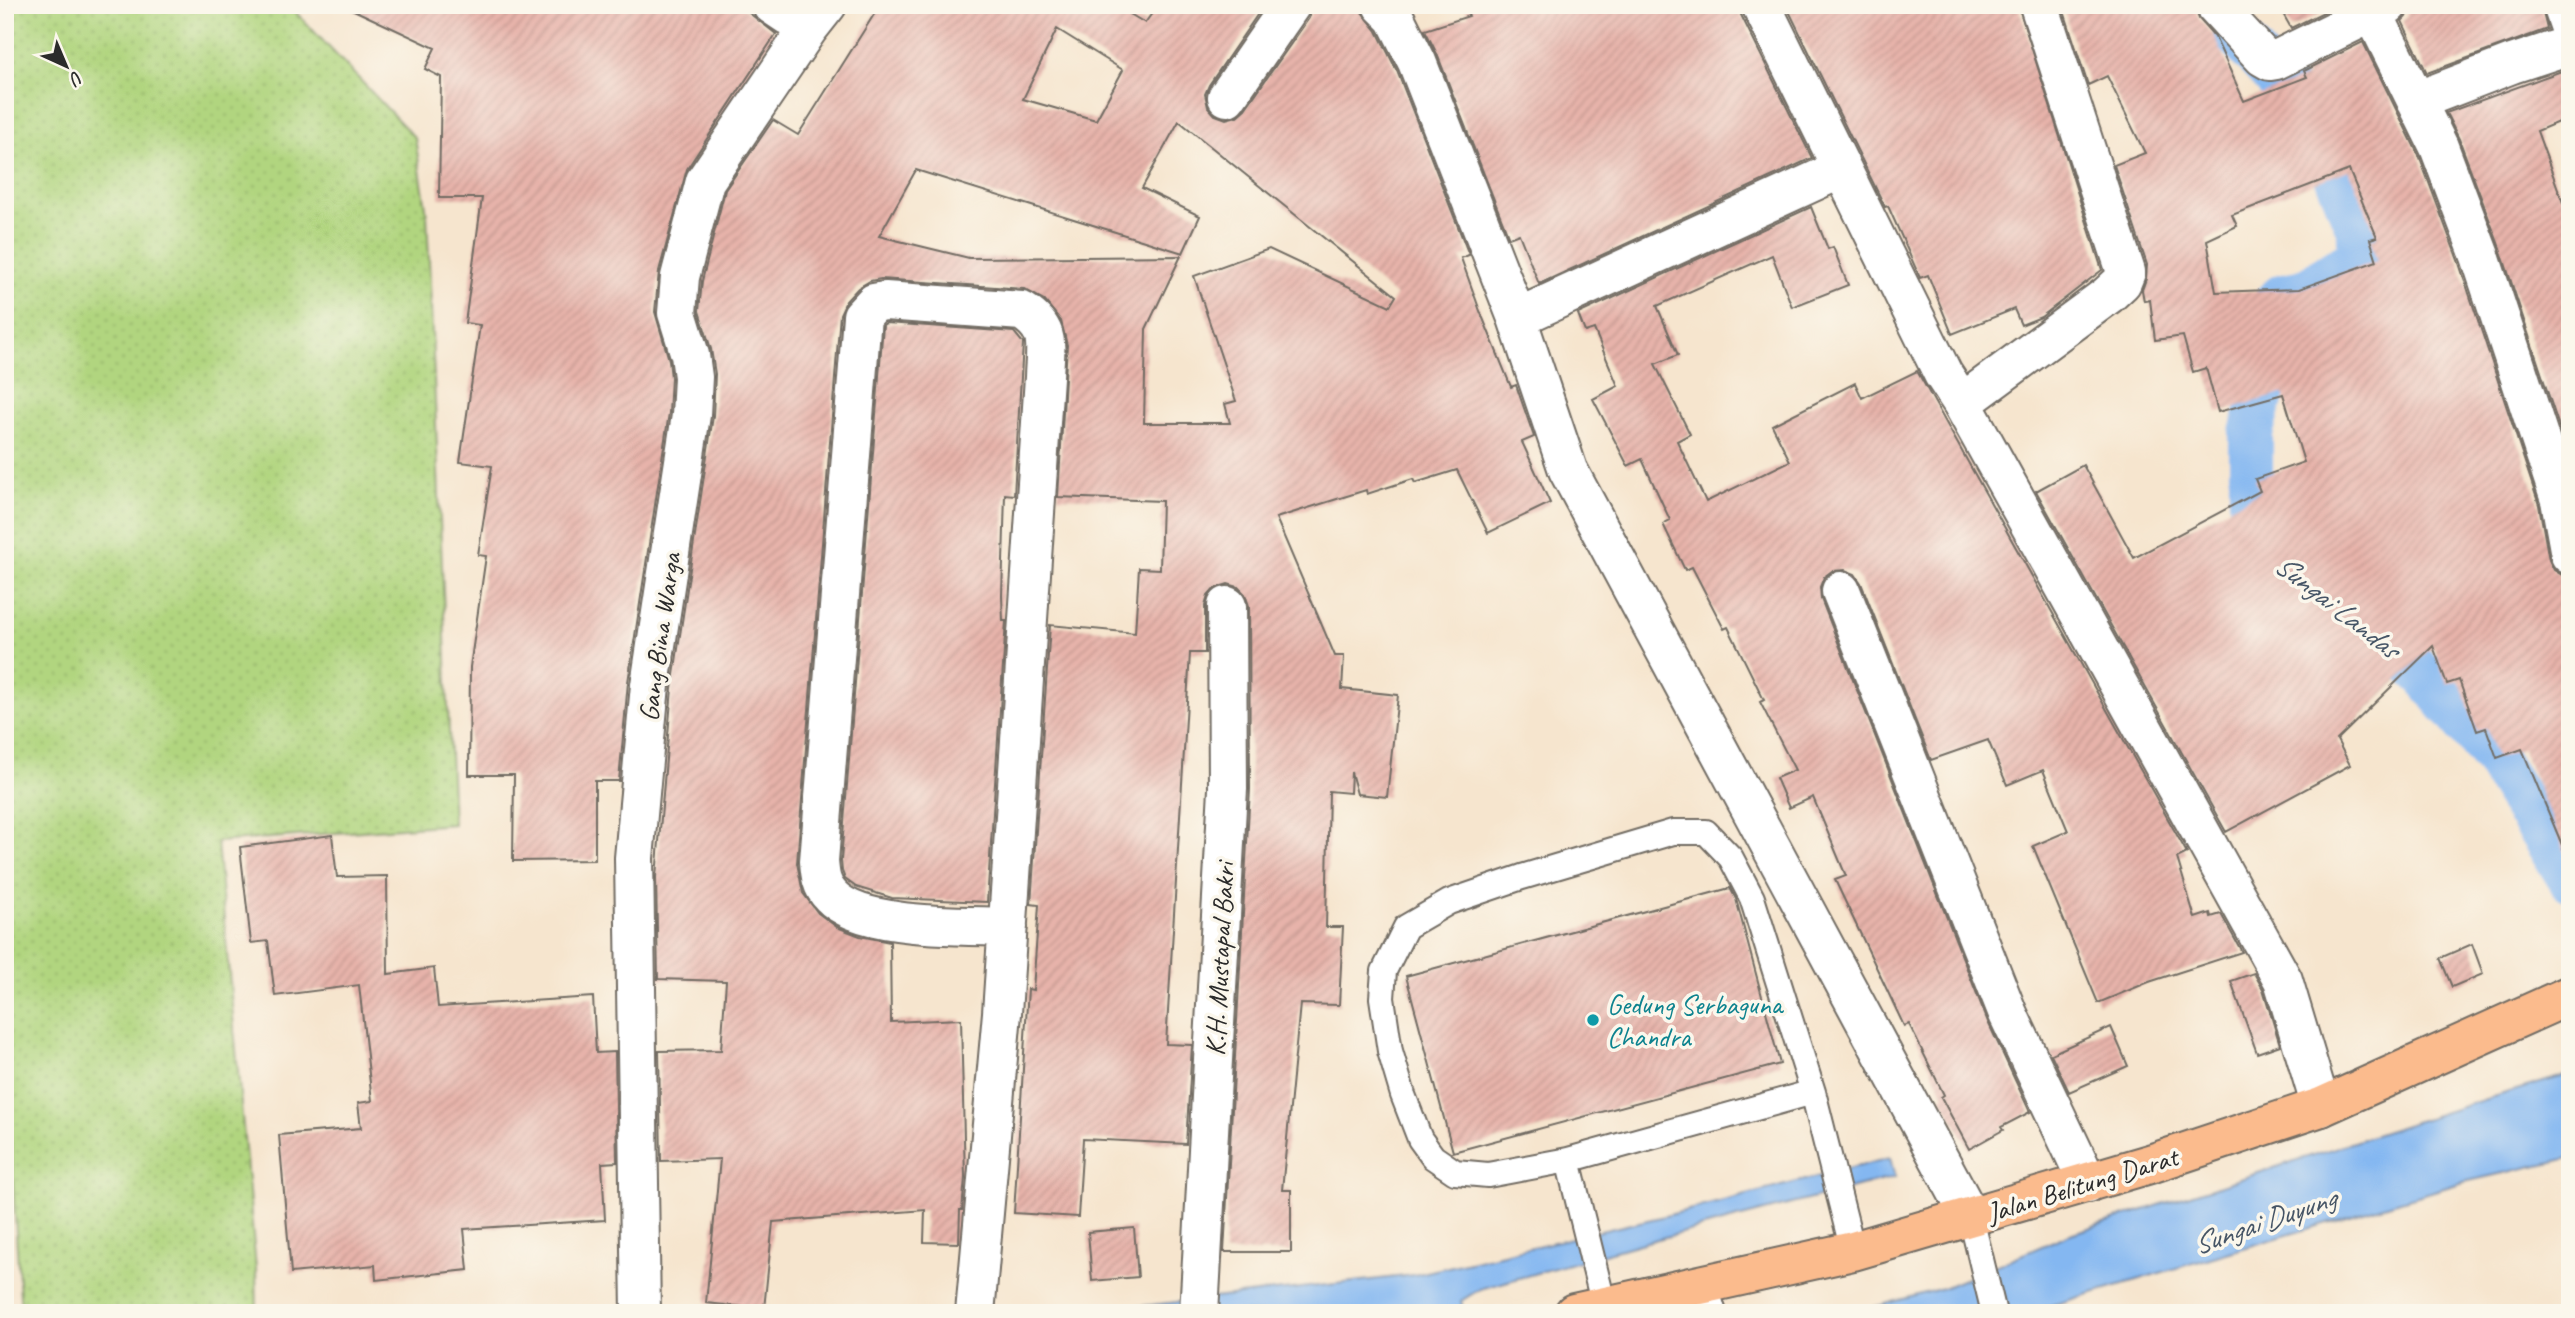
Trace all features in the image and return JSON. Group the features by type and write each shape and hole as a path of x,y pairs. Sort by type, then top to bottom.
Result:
{"main road":[{"name":"Jalan Belitung Darat","path":"1589,1309 1709,1298 1853,1251 2088,1183 2321,1107 2570,995"}],"street":[{"path":"772,5 817,17"},
{"path":"1227,97 1291,5"},
{"path":"1382,5 1395,18 1417,62 1517,318 1568,470 1971,1218"},
{"path":"1761,5 1943,374 1962,403 2283,980 2321,1107"},
{"path":"1962,403 2108,295 2122,282 2126,272 2039,5"},
{"path":"2216,5 2263,57 2270,61 2381,9 2416,101 2439,148 2480,256 2560,500 2570,555"},
{"path":"2562,5 2570,28"},
{"name":"Gang Bina Warga","path":"641,1313 634,858 650,685 691,415 693,377 690,355 677,313 680,277 705,181 817,17"},
{"path":"2416,101 2570,45"},
{"path":"1517,318 1841,169"},
{"path":"975,1313 1008,927 1046,340 1037,321 1022,311 885,301 874,303 862,316 819,861 821,880 829,894 841,904 863,914 890,920 1008,927"},
{"path":"1840,591 2008,1014 2088,1183"},
{"name":"K.H. Mustapal Bakri","path":"1199,1313 1228,789 1227,606"}],"lane":[{"path":"1813,1092 1568,1160 1488,1175 1455,1172 1433,1157 1420,1139 1403,1095 1390,1051 1382,998 1384,971 1406,928 1449,902 1673,832 1706,832 1731,858 1752,898 1813,1092 1853,1251"},
{"path":"1568,1160 1589,1309"},
{"path":"1971,1218 1994,1313"}],"green space":[{"path":"5,5 289,5 415,138 427,214 453,824 217,842 256,1268 257,1313 21,1313 5,1057"}],"water":[{"name":"Sungai Duyung","path":"2570,1074 2570,1158 2464,1182 2026,1313 1853,1313 1943,1288 2070,1234"},
{"path":"1890,1158 1895,1177 1480,1289 1461,1301 1464,1313 1083,1313 1414,1275 1669,1215"}],"building":[{"path":"343,5 739,5 776,34 687,169 659,271 655,312 669,360 669,413 628,682 619,781 595,781 595,860 513,861 514,775 469,775 470,667 486,556 478,555 492,466 460,462 480,325 465,323 482,198 439,198 441,77 425,69 435,48"},
{"path":"880,5 1115,5 1145,23 1158,5 1264,5 1205,94 1208,107 1215,115 1226,119 1237,116 1245,109 1309,18 1313,5 1361,5 1361,11 1377,31 1397,71 1469,255 1461,258 1480,311 1511,387 1516,385 1534,437 1522,442 1550,503 1488,533 1457,470 1415,483 1413,479 1367,494 1366,490 1276,518 1335,656 1344,656 1342,689 1398,695 1387,797 1357,794 1351,772 1350,793 1329,791 1326,927 1343,927 1339,1005 1300,1004 1282,1190 1291,1190 1291,1252 1224,1252 1250,789 1249,606 1245,594 1238,587 1228,584 1215,588 1208,596 1205,606 1205,653 1190,653 1166,1044 1192,1045 1186,1144 1083,1139 1078,1217 1014,1213 1028,989 1033,990 1039,905 1031,904 1050,625 1135,633 1139,568 1160,569 1162,501 1058,497 1067,345 1061,321 1044,300 1024,289 881,279 870,281 858,288 846,301 840,314 797,863 803,893 818,913 837,927 860,936 890,942 891,1022 961,1019 965,1178 959,1243 924,1242 925,1210 773,1222 764,1309 706,1303 720,1159 661,1161 659,1051 721,1050 726,981 658,979 656,877 672,688 713,416 715,374 711,349 699,311 702,281 725,190 773,120 798,135","holes":["1057,29 1123,70 1096,120 1023,99","1179,121 1396,296 1390,306 1269,249 1194,276 1236,401 1225,404 1230,423 1144,423 1146,329 1181,256 969,258 879,236 916,170 1183,253 1200,216 1142,188"]},
{"path":"1464,5 1739,5 1741,15 1812,158 1539,284 1519,234 1509,238 1437,54 1425,30 1469,16"},
{"path":"1786,5 2018,5 2102,270 2041,317 2021,325 2014,309 1952,334 1928,275 1920,278 1888,206 1885,207"},
{"path":"2062,5 2194,5 2199,19 2215,37 2244,101 2307,77 2304,71 2363,42 2419,156 2459,263 2539,505 2549,560 2554,570 2570,576 2570,864 2522,749 2497,758 2486,728 2477,731 2459,680 2447,684 2433,646 2337,740 2350,765 2226,832 2036,491 2083,465 2134,558 2260,491 2255,479 2304,462 2283,394 2218,412 2206,368 2193,372 2183,336 2155,340 2150,300 2144,301 2142,290 2147,265 2114,165 2145,153 2107,76 2088,85","holes":["2349,170 2377,237 2370,239 2377,261 2299,289 2216,292 2207,240 2237,226 2232,215"]},
{"path":"2278,5 2338,5 2291,28"},
{"path":"2410,5 2541,5 2547,29 2427,73 2402,21"},
{"path":"2570,68 2570,117 2537,131 2570,222 2570,460 2500,248 2459,139 2446,113"},
{"path":"1811,207 1828,249 1833,247 1848,285 1792,307 1772,255 1657,306 1678,355 1655,364 1690,434 1677,441 1706,502 1790,461 1772,425 1855,383 1862,398 1917,371 2187,853 2177,858 2195,918 2210,913 2211,917 2221,914 2242,952 2149,982 2098,1003 2033,846 2068,831 2043,770 2007,785 1988,740 1931,760 1861,583 1855,574 1845,570 1832,571 1824,577 1820,587 1821,599 1988,1022 2030,1112 2001,1127 2003,1130 1969,1149 1941,1097 1944,1095 1909,1024 1904,1026 1835,880 1846,876 1813,797 1789,808 1776,778 1795,770 1760,702 1764,700 1728,627 1724,629 1692,567 1685,570 1663,524 1670,520 1642,459 1628,466 1593,399 1618,386 1594,329 1585,332 1578,314"},
{"path":"886,323 1014,332 1023,343 1014,495 1005,494 1002,596 1003,621 1006,621 987,902 892,898 856,887 845,879 842,871 883,325"},
{"path":"332,835 337,877 387,876 388,974 434,968 438,1007 593,997 596,1053 615,1052 617,1162 602,1163 605,1220 464,1229 468,1270 376,1280 375,1265 291,1273 279,1135 361,1128 358,1103 372,1101 359,985 275,996 268,941 251,943 240,847"},
{"name":"Gedung Serbaguna Chandra","path":"1730,888 1736,899 1780,1064 1453,1152 1406,976"},
{"path":"2472,944 2483,974 2452,987 2440,958"},
{"path":"2254,973 2263,989 2280,1045 2257,1053 2231,981"},
{"path":"2111,1027 2128,1066 2069,1092 2051,1054"},
{"path":"1134,1228 1138,1277 1092,1281 1088,1232"}],"waterway":[{"name":"Sungai Landas","path":"2236,35 2313,119 2359,232 2359,256 2304,291 2283,295 2273,304 2280,334 2251,433 2251,513 2267,553"},
{"name":"Sungai Landas","path":"2369,626 2425,676 2495,759 2570,880"}],"place":[{"name":"Gedung Serbaguna Chandra","path":"1593,1020"}]}
